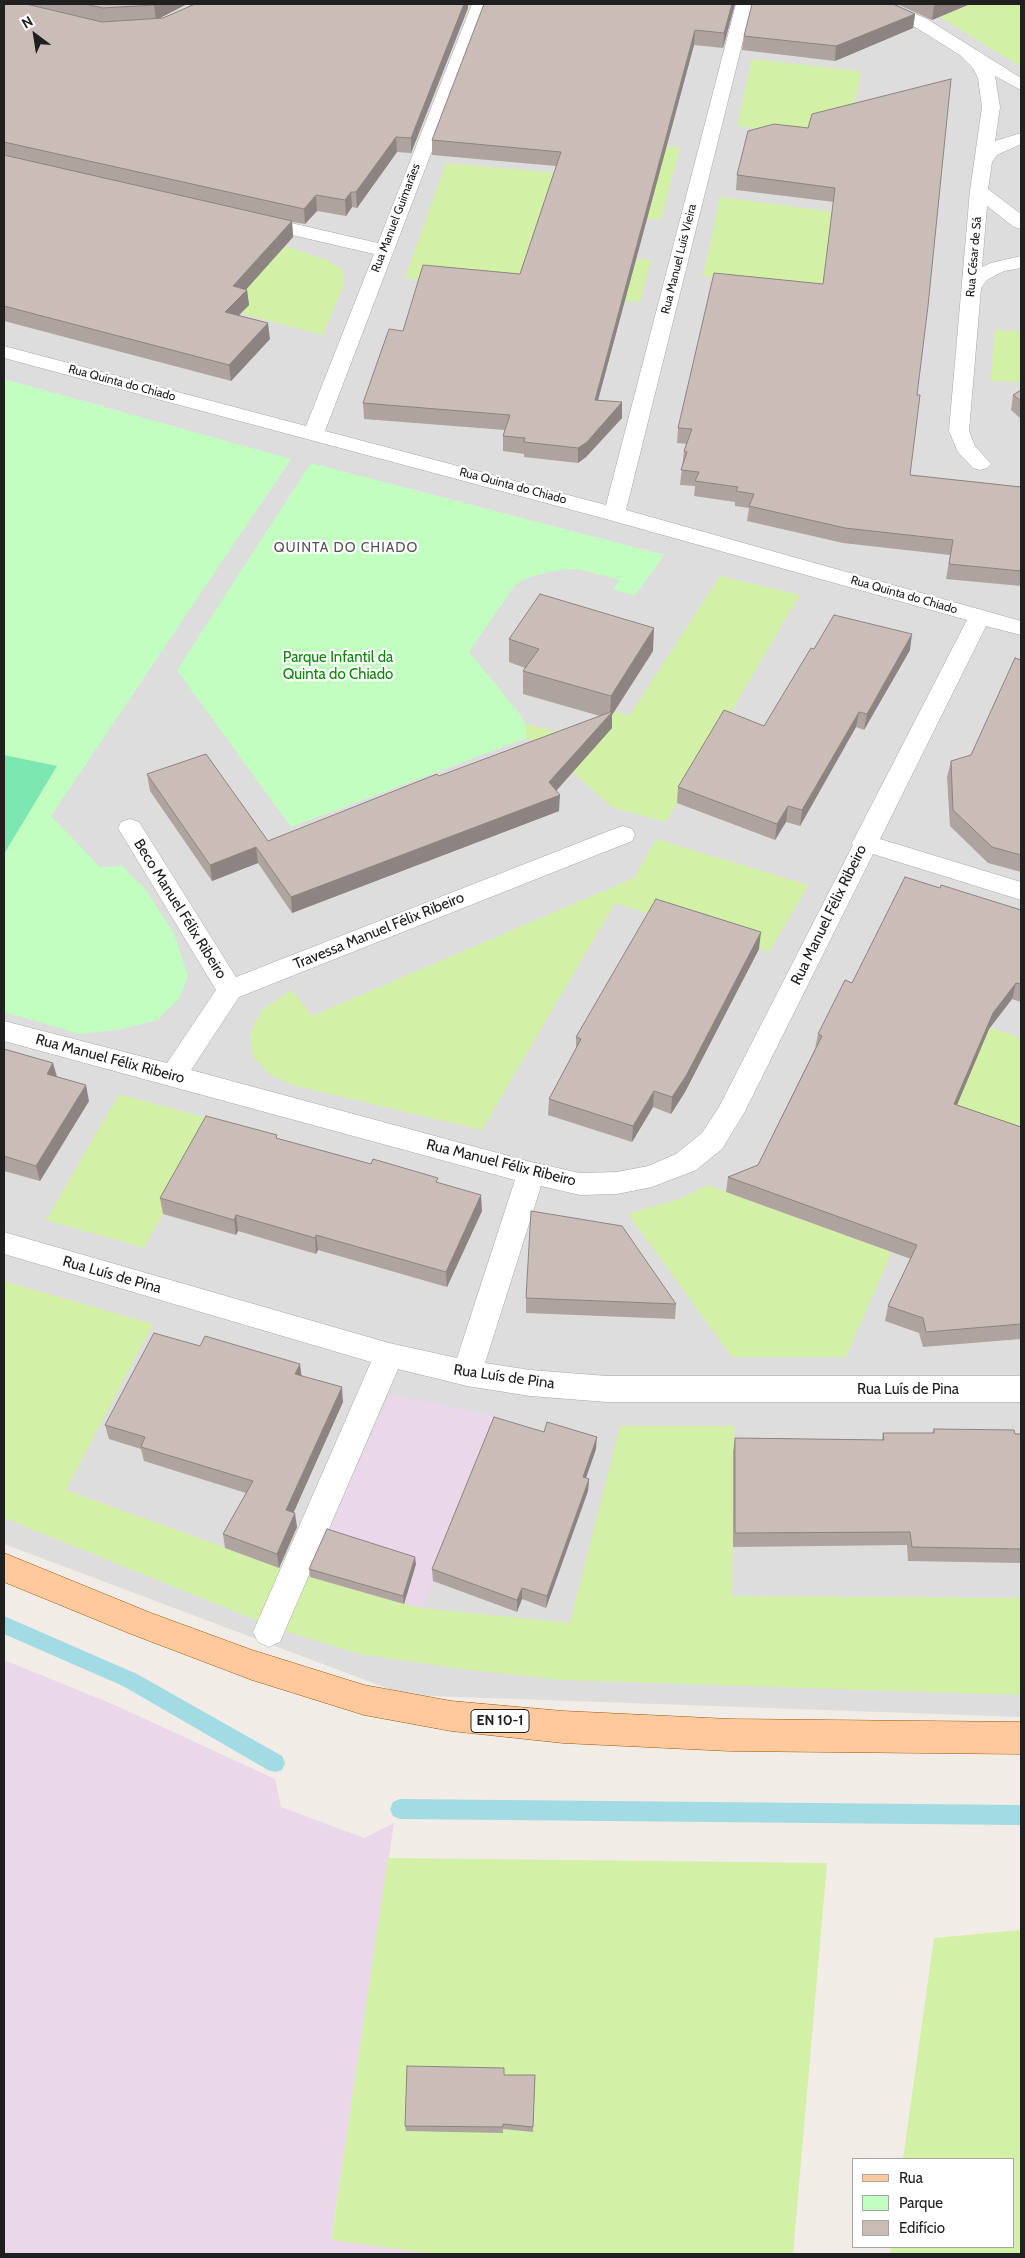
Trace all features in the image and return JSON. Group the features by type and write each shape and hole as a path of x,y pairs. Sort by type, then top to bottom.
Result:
{"main road":[{"name":"EN 10-1","path":"4,1567 142,1624 252,1665 364,1700 451,1716 563,1727 730,1735 1021,1738"}],"street":[{"name":"Rua Manuel Guimarães","path":"314,433 383,250 480,4"},
{"name":"Rua Manuel Luís Vieira","path":"614,514 744,4"},
{"path":"880,4 921,23 1021,85"},
{"name":"Rua César de Sá","path":"967,52 981,66 990,92 991,107 979,191 959,431 965,448 980,464"},
{"path":"983,162 991,151 1005,143 1021,138"},
{"path":"979,191 1021,223"},
{"path":"237,217 383,250"},
{"path":"972,288 980,276 998,267 1021,262"},
{"name":"Rua Quinta do Chiado","path":"4,352 614,514 1021,628"},
{"name":"Rua Manuel Félix Ribeiro","path":"4,1031 531,1173 580,1184 617,1184 652,1176 686,1162 712,1141 730,1113 864,843 980,616"},
{"name":"Beco Manuel Félix Ribeiro","path":"130,828 230,990"},
{"name":"Travessa Manuel Félix Ribeiro","path":"230,990 624,835"},
{"path":"864,843 1021,891"},
{"path":"173,1075 230,990"},
{"path":"467,1374 531,1173"},
{"name":"Rua Luís de Pina","path":"4,1244 389,1355 467,1374 530,1383 607,1389 1021,1389"},
{"path":"269,1632 389,1355"}],"shaded area":[{"path":"4,4 1021,4 1021,1717 405,1695 4,1544"},
{"path":"390,1394 500,1417 422,1608 309,1577"},
{"path":"4,1660 117,1706 275,1779 281,1807 364,1838 394,1823 331,2239 436,2254 4,2254"}],"green space":[{"path":"971,4 1021,4 1021,67 940,17"},
{"path":"752,59 861,71 849,139 737,126"},
{"path":"571,137 680,147 661,220 548,210 535,249 651,260 640,302 405,278 446,163 559,173"},
{"path":"720,197 836,212 823,290 703,276"},
{"path":"285,246 328,260 344,272 343,287 323,335 227,310"},
{"path":"995,330 1021,331 1021,382 991,381"},
{"path":"4,379 291,459 51,816 100,867 122,866 146,890 174,934 188,976 179,999 157,1020 122,1029 80,1034 4,1012"},
{"name":"Parque Infantil da Quinta do Chiado","path":"311,463 664,555 635,596 613,589 620,580 579,569 544,573 527,578 515,585 469,652 519,713 525,723 527,738 291,827 177,670"},
{"path":"720,576 800,595 666,822 613,808 541,744 527,738 525,724 554,731 592,750 587,733 590,726 609,719 615,711 629,716"},
{"path":"4,755 57,766 4,854"},
{"path":"656,839 809,885 769,952 615,903 482,1130 292,1085 269,1074 253,1056 250,1033 262,1010 292,990 312,1016 634,878"},
{"path":"990,1027 1021,1038 1021,1144 950,1120"},
{"path":"119,1094 215,1120 144,1248 46,1220"},
{"path":"707,1185 892,1252 846,1357 732,1357 628,1214 682,1198"},
{"path":"4,1281 153,1324 66,1490 284,1569 404,1604 422,1608 570,1623 620,1426 734,1426 732,1596 1021,1598 1021,1695 562,1680 463,1669 359,1654 281,1630 4,1518"},
{"path":"388,1858 827,1863 793,2254 436,2254 331,2240"},
{"path":"1021,1930 1021,2254 890,2254 891,2248 1015,2248 1015,2158 903,2158 934,1938"}],"building":[{"path":"4,4 26,4 102,22 163,18 195,4 464,4 411,138 396,137 356,192 351,192 345,200 316,195 304,209 4,142"},
{"path":"85,4 156,4 103,8"},
{"path":"484,4 732,4 724,33 695,30 595,400 622,402 587,442 578,448 524,442 525,438 503,436 510,415 363,403 389,329 403,331 423,265 520,274 561,152 432,140"},
{"path":"752,4 893,4 915,14 836,46 744,36"},
{"path":"951,79 917,395 920,395 910,475 1021,487 1021,571 949,564 953,540 845,528 749,506 754,494 736,491 738,487 695,481 699,472 681,470 687,452 684,451 692,429 678,428 714,273 823,284 835,188 737,175 748,131 774,124 808,128 812,114"},
{"path":"4,155 292,221 233,286 247,290 225,312 268,323 229,365 4,306"},
{"path":"1021,390 1021,401 1013,395"},
{"path":"540,594 654,628 611,696 523,671 539,649 509,639"},
{"path":"834,615 912,634 867,714 859,712 802,810 788,806 777,824 678,787 724,710 764,726 811,648 814,649"},
{"path":"1015,658 1021,660 1021,855 992,847 953,810 951,761 971,755"},
{"path":"613,711 549,782 560,795 291,897 256,847 210,865 147,774 206,754 268,841 437,774 439,776"},
{"path":"905,877 940,888 941,885 1021,910 1021,984 1016,983 993,1013 954,1104 1021,1127 1021,1324 926,1332 923,1318 888,1306 917,1245 728,1177 758,1165 822,1036 818,1034 845,980 852,983"},
{"path":"656,899 761,932 686,1076 672,1097 654,1091 633,1126 549,1099 581,1039 576,1037"},
{"path":"4,1049 53,1063 47,1074 86,1085 36,1166 4,1156"},
{"path":"206,1116 277,1135 276,1138 371,1164 373,1159 438,1178 436,1182 481,1195 446,1272 316,1235 315,1238 236,1215 234,1220 160,1198"},
{"path":"531,1211 622,1226 676,1304 526,1298"},
{"path":"154,1333 200,1346 205,1336 300,1364 295,1374 342,1387 286,1510 295,1513 277,1554 223,1534 253,1481 141,1447 145,1437 105,1425"},
{"path":"494,1417 544,1432 547,1422 597,1437 583,1477 589,1479 547,1596 522,1588 517,1600 432,1569"},
{"path":"934,1429 1014,1430 1015,1434 1021,1434 1021,1549 912,1547 910,1532 735,1533 735,1438 884,1440 883,1433 934,1433"},
{"path":"327,1529 415,1557 403,1596 309,1569"},
{"path":"407,2066 504,2068 504,2075 535,2075 533,2127 503,2124 503,2127 405,2126"}],"waterway":[{"path":"4,1625 130,1680 275,1763"},
{"path":"400,1809 1021,1815"}],"district":[{"name":"QUINTA DO CHIADO","path":"346,548"}]}
